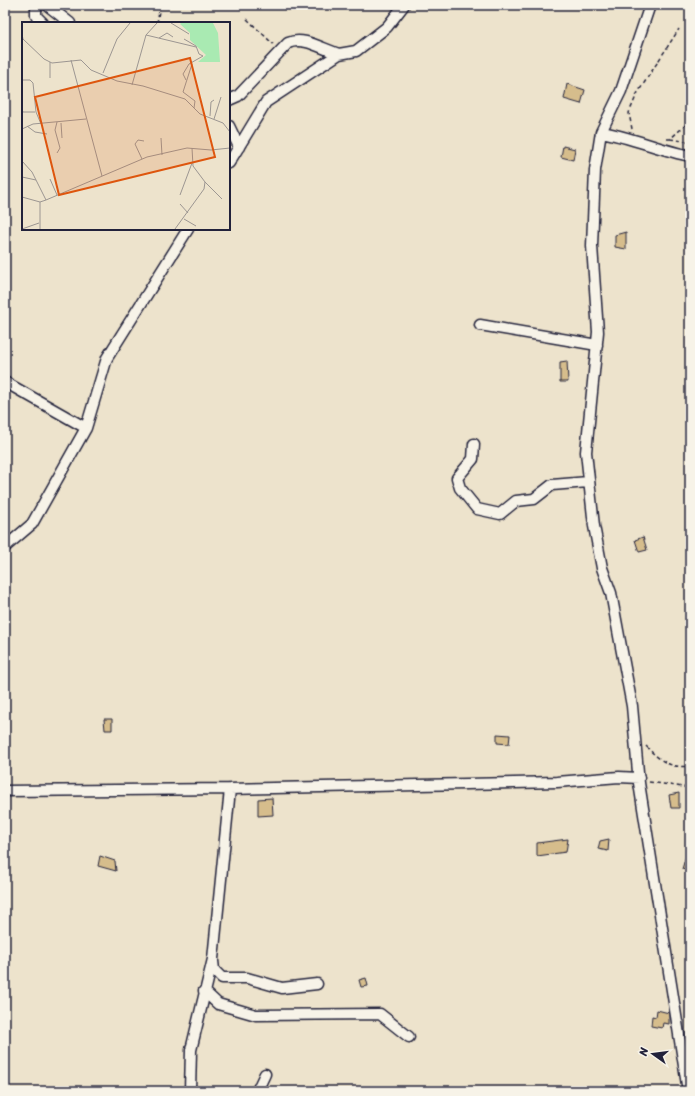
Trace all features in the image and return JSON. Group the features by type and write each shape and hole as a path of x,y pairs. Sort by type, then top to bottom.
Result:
{"street":[{"path":"36,5 36,16 42,22"},
{"path":"47,5 69,22"},
{"path":"230,161 266,102 338,54 356,51 387,27 404,5"},
{"path":"650,5 621,92 601,132 595,170 592,246 598,344 586,452 588,482 602,568 611,593 632,706 639,780 688,1091"},
{"path":"231,99 238,96 288,43 296,40 309,43 338,54"},
{"path":"230,128 239,147"},
{"path":"601,132 621,136 667,151 690,156"},
{"path":"5,546 32,524 86,428 107,358 187,230"},
{"path":"480,324 598,344"},
{"path":"5,382 86,428"},
{"path":"474,444 473,459 457,478 460,488 476,509 500,514 516,501 534,499 552,485 588,482"},
{"path":"5,791 230,789 557,782 619,777 639,780"},
{"path":"190,1091 191,1050 213,958 230,789"},
{"path":"213,958 214,970 222,978 247,978 282,988 317,984"},
{"path":"204,992 218,1004 256,1015 380,1014 409,1037"},
{"path":"257,1091 264,1074"}],"path":[{"path":"157,22 160,5"},
{"path":"247,19 277,48"},
{"path":"636,132 632,128 630,113 637,94 679,29"},
{"path":"670,139 690,121"},
{"path":"663,139 690,142"},
{"path":"634,733 664,763 675,767 690,766"},
{"path":"639,780 690,788"}],"building":[{"path":"567,84 585,90 581,104 564,99"},
{"path":"563,146 575,149 573,160 561,157"},
{"path":"626,232 626,249 615,247 615,235"},
{"path":"567,361 568,382 560,382 560,362"},
{"path":"643,537 647,550 639,552 635,540"},
{"path":"104,719 112,719 112,730 105,730"},
{"path":"497,734 510,735 509,744 497,743"},
{"path":"679,793 679,808 671,808 669,795"},
{"path":"272,798 273,815 258,816 258,799"},
{"path":"568,839 566,852 537,856 537,843"},
{"path":"609,839 608,851 598,849 600,841"},
{"path":"688,849 690,849 690,871 682,869"},
{"path":"100,856 115,861 116,871 98,866"},
{"path":"366,978 368,986 361,987 359,980"},
{"path":"657,1010 669,1013 669,1024 663,1023 662,1028 651,1026 652,1016 656,1017"}]}
